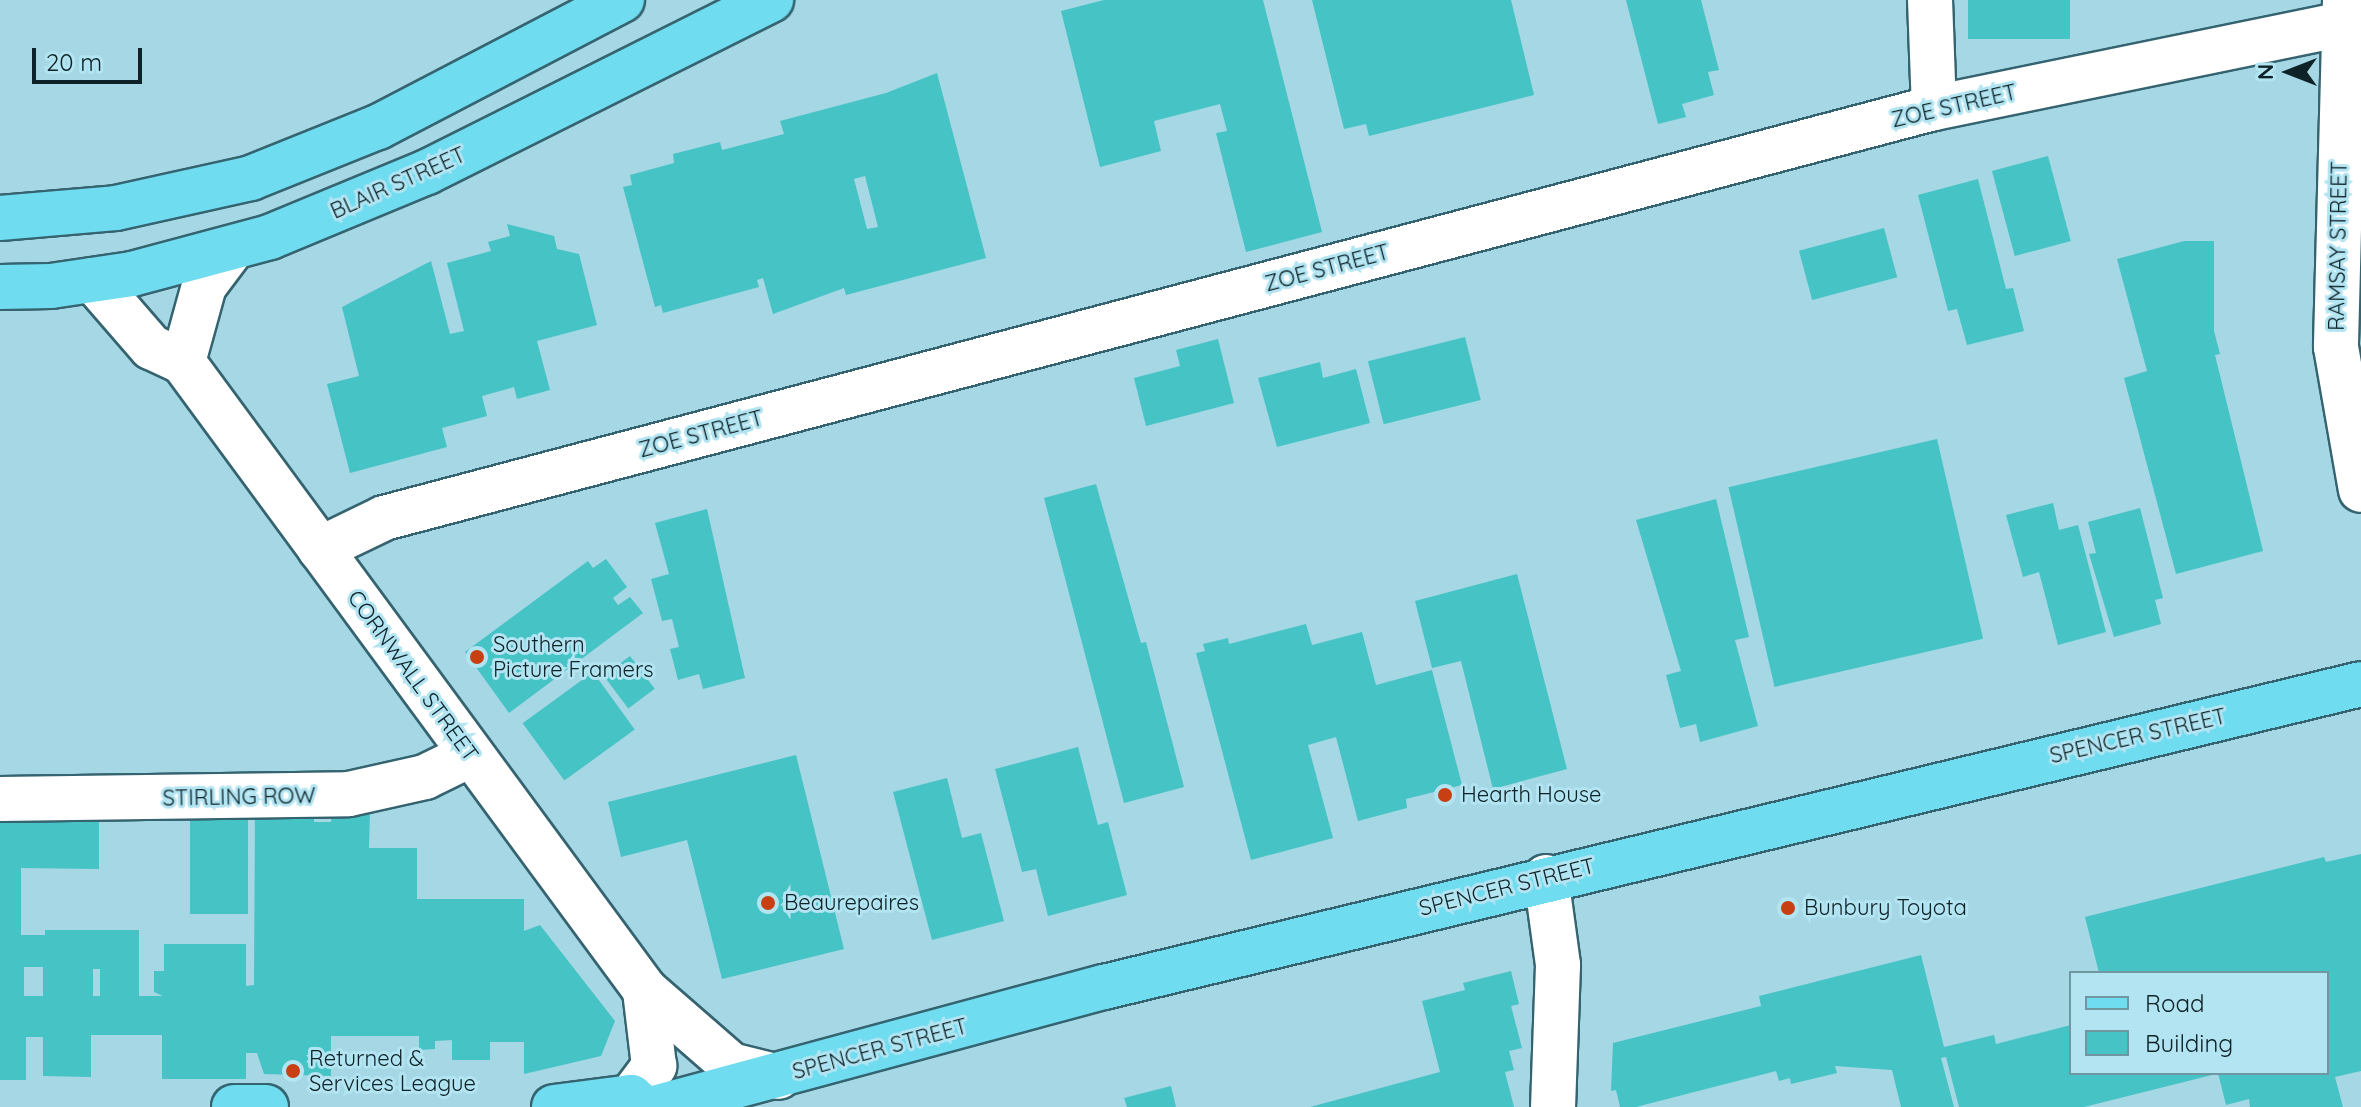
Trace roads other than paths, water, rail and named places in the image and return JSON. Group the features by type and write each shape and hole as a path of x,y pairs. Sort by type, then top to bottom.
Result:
{"main road":[{"path":"0,218 116,208 251,178 378,127 622,0"},
{"name":"BLAIR STREET","path":"7,289 93,280 231,250 427,172 771,0"},
{"name":"SPENCER STREET","path":"554,1107 663,1104 796,1083 1104,987 1546,877 2361,684"},
{"path":"234,1107 266,1107"}],"street":[{"path":"1930,0 1934,108"},
{"name":"ZOE STREET","path":"320,549 384,518 1934,108 2345,12"},
{"name":"RAMSAY STREET","path":"2345,12 2336,347 2361,490"},
{"path":"183,362 204,286 231,250"},
{"name":"CORNWALL STREET","path":"93,280 151,347 183,362 645,990 731,1065 796,1083"},
{"name":"STIRLING ROW","path":"0,799 349,794 412,781 470,755"},
{"path":"1546,877 1558,965 1553,1107"},
{"name":"CORNWALL STREET","path":"645,990 654,1066 663,1104"}],"place":[{"name":"Southern Picture Framers","path":"477,657"},
{"name":"Hearth House","path":"1445,795"},
{"name":"Beaurepaires","path":"768,903"},
{"name":"Bunbury Toyota","path":"1788,908"},
{"name":"Returned & Services League","path":"293,1071"}]}
